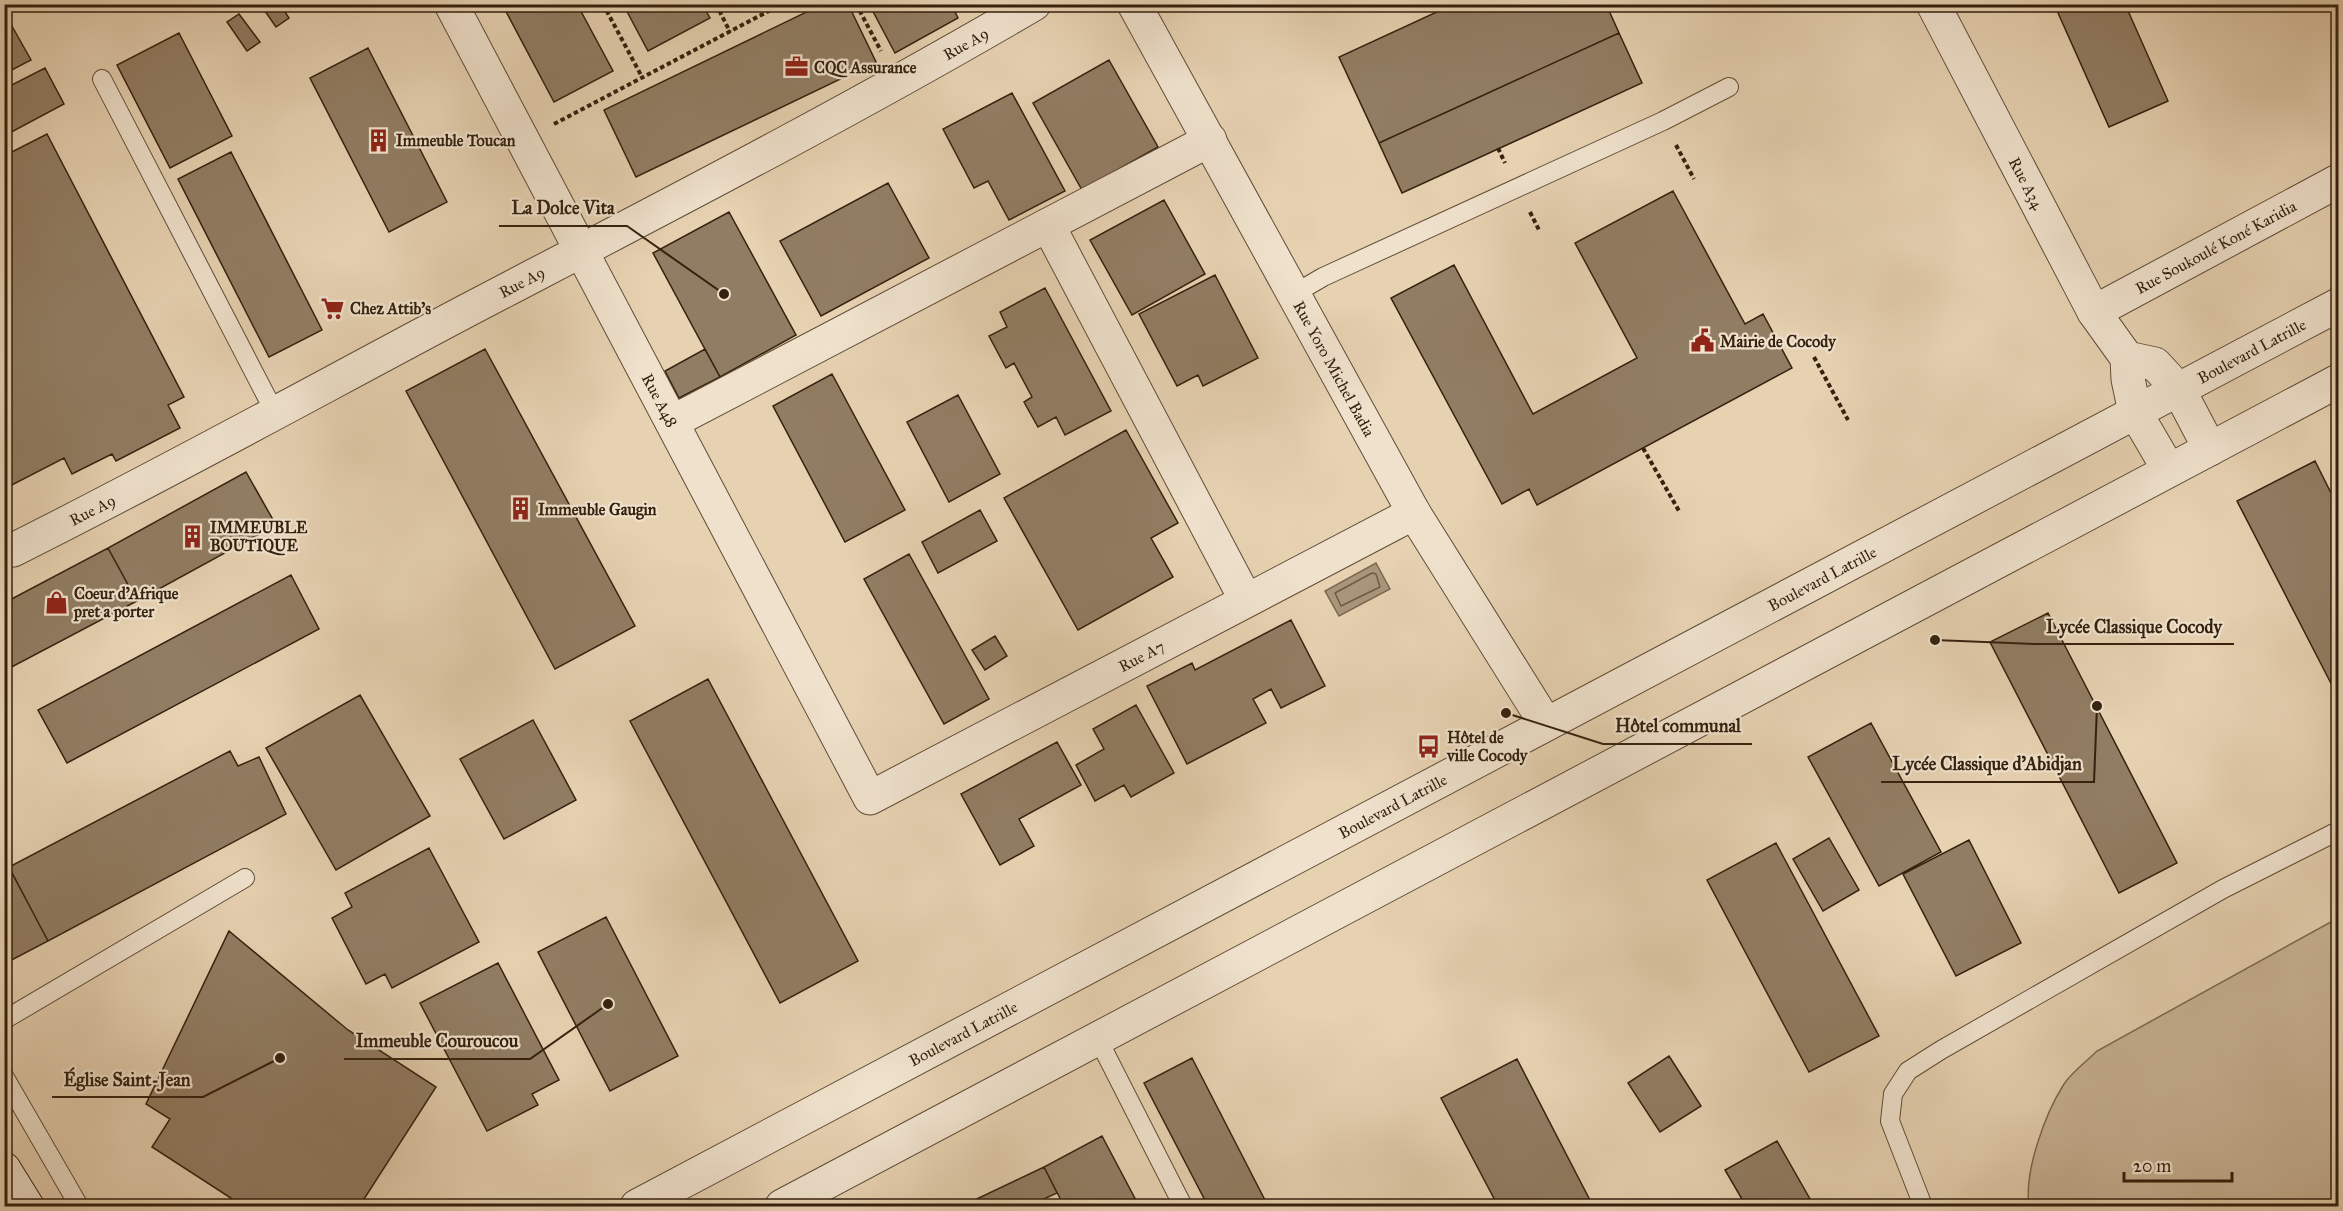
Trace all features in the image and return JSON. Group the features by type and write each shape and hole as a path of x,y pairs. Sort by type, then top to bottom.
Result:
{"street":[{"name":"Rue A48","path":"451,4 870,798"},
{"name":"Rue A9","path":"4,551 13,550 156,478 898,84 1034,4"},
{"name":"Rue Yoro Michel Badia","path":"1134,4 1414,513 1546,724"},
{"name":"Rue A34","path":"1933,4 2094,312 2127,358"},
{"path":"672,422 1210,140"},
{"name":"Rue Soukoulé Koné Karidia","path":"2094,312 2338,181"},
{"path":"1048,225 1246,600"},
{"name":"Boulevard Latrille","path":"637,1206 2338,305"},
{"path":"2169,470 2135,412 2128,379 2127,358 2155,364 2179,390 2210,449"},
{"path":"782,1206 2338,381"},
{"name":"Rue A7","path":"870,798 1414,513"},
{"path":"4,1169 27,1206"}],"lane":[{"path":"102,79 275,413"},
{"path":"1294,294 1323,277 1663,121 1729,87"},
{"path":"1923,1206 1890,1121 1893,1094 1908,1071 2223,889 2338,831"},
{"path":"4,1020 245,878"},
{"path":"1098,1039 1183,1206"},
{"path":"4,1076 80,1206"}],"path":[{"path":"603,4 642,77"},
{"path":"716,4 730,32"},
{"path":"524,140 782,4"},
{"path":"856,4 898,84"},
{"path":"1663,121 1694,179"},
{"path":"1814,357 1848,420"},
{"path":"1644,448 1679,512"}],"shaded area":[{"path":"2338,918 2338,1206 2029,1206 2030,1176 2043,1127 2057,1096 2071,1075 2097,1051"}],"water":[{"path":"1376,563 1390,589 1339,616 1325,591"}],"building":[{"path":"260,4 280,4 289,18 276,27"},
{"path":"502,4 577,4 613,71 554,102"},
{"path":"623,4 702,4 710,18 648,51"},
{"path":"823,4 848,4 876,62 636,177 604,110"},
{"path":"869,4 951,4 958,18 895,53"},
{"path":"1454,4 1606,4 1619,33 1379,143 1339,57"},
{"path":"2054,4 2125,4 2168,101 2109,127"},
{"path":"4,12 31,60 4,74"},
{"path":"239,14 260,42 247,51 227,22"},
{"path":"179,33 232,136 170,168 117,65"},
{"path":"1619,33 1642,83 1402,193 1379,143"},
{"name":"Immeuble Toucan","path":"368,48 447,202 389,232 310,78"},
{"path":"1109,60 1158,147 1082,190 1033,103"},
{"path":"45,68 64,104 4,136 4,84 6,88"},
{"path":"1012,93 1065,191 1009,220 988,181 974,188 943,129"},
{"path":"47,134 184,397 168,405 180,428 116,461 112,454 72,474 64,458 4,489 4,156"},
{"path":"231,152 322,330 269,357 178,179"},
{"path":"888,183 929,258 821,316 780,241"},
{"name":"Mairie de Cocody","path":"1673,191 1745,324 1763,314 1792,368 1537,505 1529,489 1502,504 1391,298 1454,265 1533,414 1637,358 1575,243"},
{"path":"1164,200 1205,274 1132,315 1090,240"},
{"path":"729,212 796,335 720,377 653,253"},
{"path":"1215,275 1258,358 1203,386 1198,375 1177,386 1139,314"},
{"path":"1045,288 1111,411 1065,435 1056,417 1038,427 1024,402 1032,397 1014,363 1006,368 989,336 1007,327 1000,312"},
{"name":"Immeuble Gaugin","path":"485,349 635,626 555,669 406,391"},
{"path":"705,349 720,377 679,398 665,371"},
{"path":"832,374 905,510 845,542 773,406"},
{"path":"958,395 1000,474 949,502 907,422"},
{"path":"1126,430 1178,523 1151,538 1173,577 1078,630 1004,498"},
{"path":"2315,461 2338,507 2338,697 2237,501"},
{"name":"IMMEUBLE BOUTIQUE","path":"246,472 276,525 137,601 108,548"},
{"path":"980,510 997,541 938,573 922,542"},
{"path":"108,548 137,601 4,671 4,603"},
{"path":"909,554 989,699 944,724 864,579"},
{"path":"291,575 319,629 67,763 38,710"},
{"path":"2048,613 2177,863 2119,893 1990,642"},
{"path":"1291,620 1325,686 1281,708 1271,689 1253,699 1266,723 1187,764 1147,686 1192,663 1195,670"},
{"path":"995,636 1007,656 985,670 972,650"},
{"path":"708,679 858,961 780,1003 630,721"},
{"path":"360,695 430,816 336,870 266,748"},
{"path":"1136,705 1174,773 1131,797 1124,785 1095,801 1076,765 1104,749 1093,729"},
{"path":"533,720 576,800 504,839 460,759"},
{"path":"1871,723 1941,852 1879,886 1808,757"},
{"path":"1057,742 1081,785 1019,819 1034,846 1000,865 961,794"},
{"path":"230,751 238,766 259,757 286,814 48,941 9,867"},
{"path":"230,751 238,766 259,757 286,814 48,941 9,867"},
{"path":"1829,838 1859,890 1823,911 1793,859"},
{"path":"1969,840 2021,943 1956,976 1903,874"},
{"path":"1776,843 1879,1036 1809,1072 1707,880"},
{"path":"429,848 479,942 392,988 385,974 366,984 332,918 352,907 345,893"},
{"path":"4,858 48,941 4,964"},
{"path":"606,917 678,1056 610,1091 538,952"},
{"path":"229,931 348,1030 436,1087 364,1199 336,1206 243,1206 152,1147 170,1119 146,1104"},
{"path":"498,963 559,1080 532,1094 538,1105 487,1131 420,1003"},
{"path":"1669,1056 1701,1106 1660,1132 1628,1083"},
{"path":"1192,1058 1268,1206 1208,1206 1144,1083"},
{"path":"1517,1059 1593,1206 1498,1206 1441,1098"},
{"path":"1102,1136 1139,1206 1064,1206 1044,1167"},
{"path":"1777,1141 1814,1206 1746,1206 1725,1170"},
{"path":"1044,1167 1057,1193 1029,1206 962,1206"}],"place":[{"name":"CQC Assurance","path":"796,67"},
{"name":"Immeuble Toucan","path":"378,140"},
{"name":"La Dolce Vita","path":"724,294"},
{"name":"Chez Attib's","path":"332,308"},
{"name":"Mairie de Cocody","path":"1702,341"},
{"name":"Immeuble Gaugin","path":"520,509"},
{"name":"IMMEUBLE BOUTIQUE","path":"192,536"},
{"name":"Coeur d'Afrique pret a porter","path":"56,602"},
{"name":"Lycée Classique Cocody","path":"1935,640"},
{"name":"Lycée Classique d'Abidjan","path":"2097,706"},
{"name":"Hôtel communal","path":"1506,713"},
{"name":"Hôtel de ville Cocody","path":"1429,746"},
{"name":"Immeuble Couroucou","path":"608,1004"},
{"name":"Église Saint-Jean","path":"280,1058"}]}
